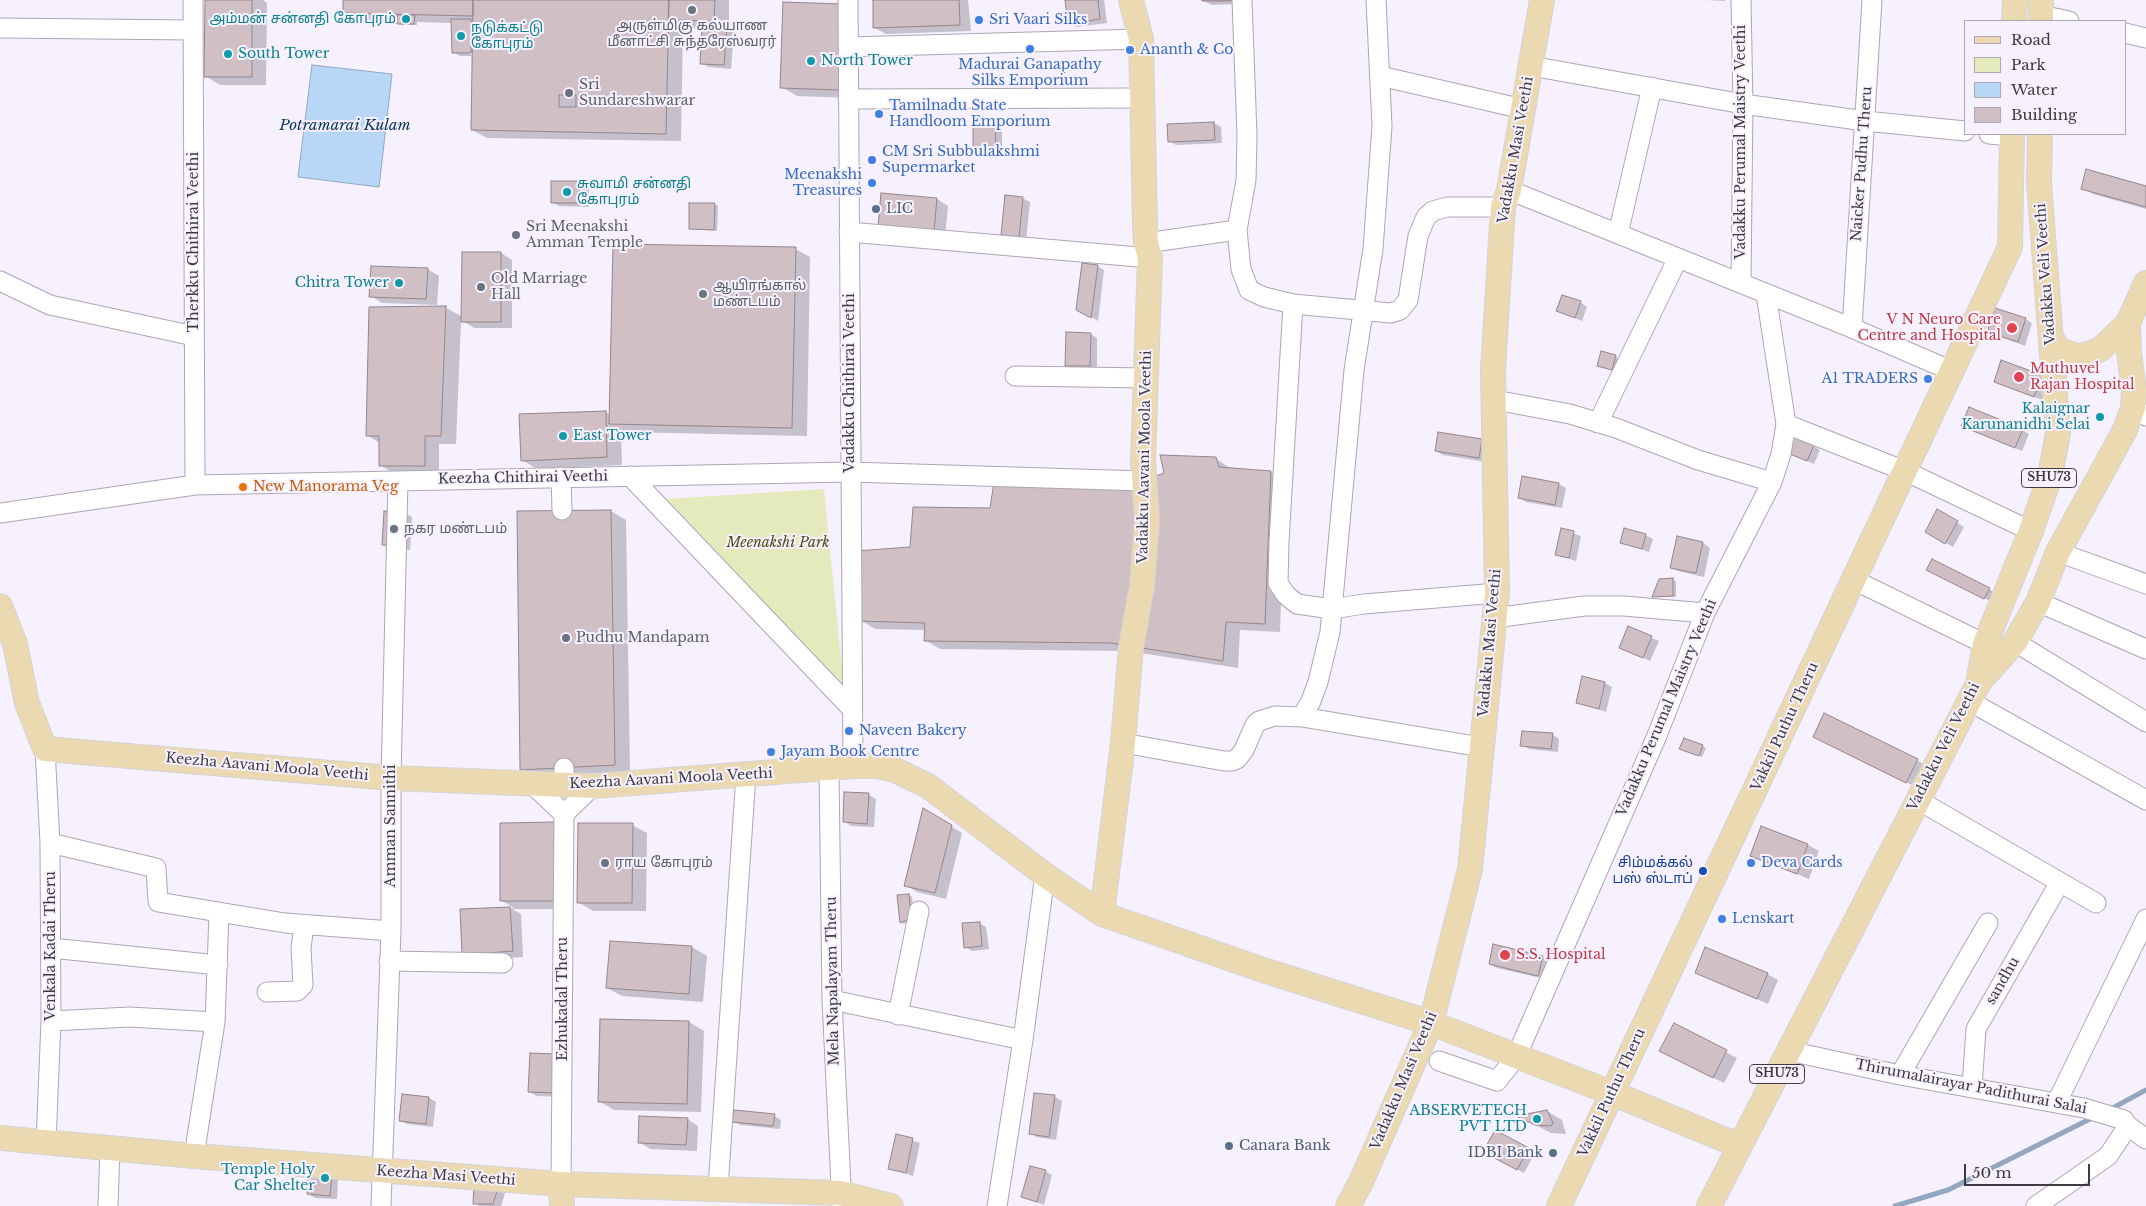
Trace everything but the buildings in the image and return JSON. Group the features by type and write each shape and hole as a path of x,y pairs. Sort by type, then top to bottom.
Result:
{"main road":[{"name":"Vadakku Aavani Moola Veethi","path":"1102,914 1123,743 1131,647 1142,586 1146,521 1144,480 1148,251 1141,39 1131,0"},
{"name":"Vadakku Masi Veethi","path":"1348,1206 1360,1184 1431,1023 1470,869 1497,592 1493,369 1506,198 1542,0"},
{"path":"2014,20 2015,0"},
{"path":"2012,135 2010,248 2032,250 2045,261"},
{"name":"Vadakku Veli Veethi","path":"1709,1206 1973,692 1985,644 2031,531 2050,476 2058,433 2039,182 2040,135"},
{"name":"Vakkil Puthu Theru","path":"1559,1206 2010,248"},
{"path":"2051,337 2058,349 2076,356 2089,354 2101,349 2128,323 2146,283"},
{"path":"1973,692 2015,642 2038,602 2058,552 2125,430 2142,406 2134,390 2129,353 2128,323"},
{"path":"0,606 15,644 27,703 45,749"},
{"name":"Keezha Aavani Moola Veethi","path":"45,749 391,778 532,784 564,776 592,786 853,766 878,766 895,770 928,786 1045,875 1102,914 1263,970 1431,1023 1612,1093 1740,1146"},
{"name":"Keezha Masi Veethi","path":"0,1138 382,1171 561,1195 718,1188 789,1198 841,1200 891,1206"}],"street":[{"name":"Therkku Chithirai Veethi","path":"192,0 195,484"},
{"name":"Vadakku Chithirai Veethi","path":"848,0 853,766"},
{"path":"1242,0 1247,136 1246,180 1237,230 1241,269 1250,290 1264,297 1293,304 1391,313 1404,307 1410,289 1418,236 1426,218 1433,211 1447,207 1506,198 1618,234 1852,328 1952,372"},
{"path":"1302,717 1311,701 1318,682 1330,632 1354,370 1373,248 1382,126 1376,0"},
{"name":"Vadakku Perumal Maistry Veethi","path":"1741,0 1743,104 1741,283"},
{"name":"Naicker Pudhu Theru","path":"1852,328 1872,0"},
{"path":"2041,12 2066,20"},
{"path":"0,28 193,30"},
{"path":"2126,33 2146,38"},
{"path":"848,47 1141,39"},
{"path":"1531,66 1743,104 1864,121 1964,131"},
{"path":"1380,76 1523,109"},
{"path":"1618,234 1652,87"},
{"path":"848,99 1142,98"},
{"path":"849,232 1148,251 1237,230"},
{"path":"1598,423 1678,258"},
{"path":"0,281 50,305 194,336"},
{"name":"Vadakku Perumal Maistry Veethi","path":"1439,1061 1497,1081 1516,1057 1656,738 1705,613 1772,482 1781,454 1786,424 1766,294"},
{"path":"1293,304 1278,582 1286,595 1298,604 1332,609 1364,604 1497,592"},
{"path":"1015,376 1146,378"},
{"path":"1495,400 1570,414 1698,460 1772,482"},
{"path":"1786,424 1905,471 2031,531"},
{"name":"Keezha Chithirai Veethi","path":"0,513 195,484 850,472 1144,480"},
{"path":"630,476 852,709"},
{"path":"561,477 562,510"},
{"name":"Amman Sannithi","path":"381,1206 390,931 391,778 398,480"},
{"path":"2058,552 2146,584"},
{"path":"1854,580 1985,644"},
{"path":"2038,602 2146,649"},
{"path":"1494,618 1584,606 1624,606 1705,613"},
{"path":"2015,642 2146,722"},
{"path":"1973,692 2146,800"},
{"path":"1123,743 1232,761 1237,759 1244,750 1259,720 1275,716 1302,717 1481,747"},
{"name":"Venkala Kadai Theru","path":"45,749 50,843 51,948 51,1021 46,1143"},
{"name":"Mela Napalayam Theru","path":"829,769 832,1000 841,1200"},
{"path":"718,1188 746,775"},
{"path":"532,784 564,814 592,786"},
{"path":"1918,800 2096,903"},
{"name":"Ezhukadal Theru","path":"561,1195 564,814"},
{"path":"50,843 156,868 158,902 219,914 304,925 390,931"},
{"path":"997,1206 1023,1040 1045,875"},
{"name":"sandhu","path":"1972,1087 1976,1029 2060,882"},
{"path":"898,1015 919,911"},
{"path":"194,1156 215,1022 219,914"},
{"path":"2057,1102 2146,919"},
{"path":"1900,1074 1988,923"},
{"path":"267,992 297,990 304,985 301,948 304,925"},
{"path":"51,948 218,965"},
{"path":"389,961 503,963"},
{"path":"832,1000 1023,1040"},
{"path":"51,1021 130,1017 215,1022"},
{"name":"Thirumalairayar Padithurai Salai","path":"1789,1051 1900,1074 2084,1108 2126,1123 2146,1139"},
{"path":"2036,1206 2108,1156 2126,1123"},
{"path":"108,1206 110,1148"}],"green space":[{"name":"Meenakshi Park","path":"824,489 844,689 667,499"}],"water":[{"name":"Potramarai Kulam","path":"312,65 392,74 379,187 298,177"}],"waterway":[{"path":"2109,1110 2146,1090"},
{"path":"1895,1206 1948,1190 2094,1117"}],"place":[{"name":"அருள்மிகு கல்யாண மீனாட்சி சுந்தரேஸ்வரர்","path":"692,10"},
{"name":"அம்மன் சன்னதி கோபுரம்","path":"406,19"},
{"name":"Sri Vaari Silks","path":"979,20"},
{"name":"நடுக்கட்டு கோபுரம்","path":"461,36"},
{"name":"Madurai Ganapathy Silks Emporium","path":"1030,49"},
{"name":"Ananth & Co","path":"1130,50"},
{"name":"South Tower","path":"228,54"},
{"name":"North Tower","path":"811,61"},
{"name":"Sri Sundareshwarar","path":"569,93"},
{"name":"Tamilnadu State Handloom Emporium","path":"879,114"},
{"name":"CM Sri Subbulakshmi Supermarket","path":"872,160"},
{"name":"Meenakshi Treasures","path":"872,183"},
{"name":"சுவாமி சன்னதி கோபுரம்","path":"567,192"},
{"name":"LIC","path":"876,209"},
{"name":"Sri Meenakshi Amman Temple","path":"516,235"},
{"name":"Chitra Tower","path":"399,283"},
{"name":"Old Marriage Hall","path":"481,287"},
{"name":"ஆயிரங்கால் மண்டபம்","path":"703,294"},
{"name":"V N Neuro Care Centre and Hospital","path":"2012,328"},
{"name":"Muthuvel Rajan Hospital","path":"2019,377"},
{"name":"A1 TRADERS","path":"1928,379"},
{"name":"Kalaignar Karunanidhi Selai","path":"2100,417"},
{"name":"East Tower","path":"563,436"},
{"name":"New Manorama Veg","path":"243,487"},
{"name":"நகர மண்டபம்","path":"394,529"},
{"name":"Pudhu Mandapam","path":"566,638"},
{"name":"Naveen Bakery","path":"849,731"},
{"name":"Jayam Book Centre","path":"771,752"},
{"name":"ராய கோபுரம்","path":"605,863"},
{"name":"Deva Cards","path":"1751,863"},
{"name":"சிம்மக்கல் பஸ் ஸ்டாப்","path":"1703,871"},
{"name":"Lenskart","path":"1722,919"},
{"name":"S.S. Hospital","path":"1505,955"},
{"name":"ABSERVETECH PVT LTD","path":"1537,1119"},
{"name":"Canara Bank","path":"1229,1146"},
{"name":"IDBI Bank","path":"1553,1153"},
{"name":"Temple Holy Car Shelter","path":"325,1178"}]}
